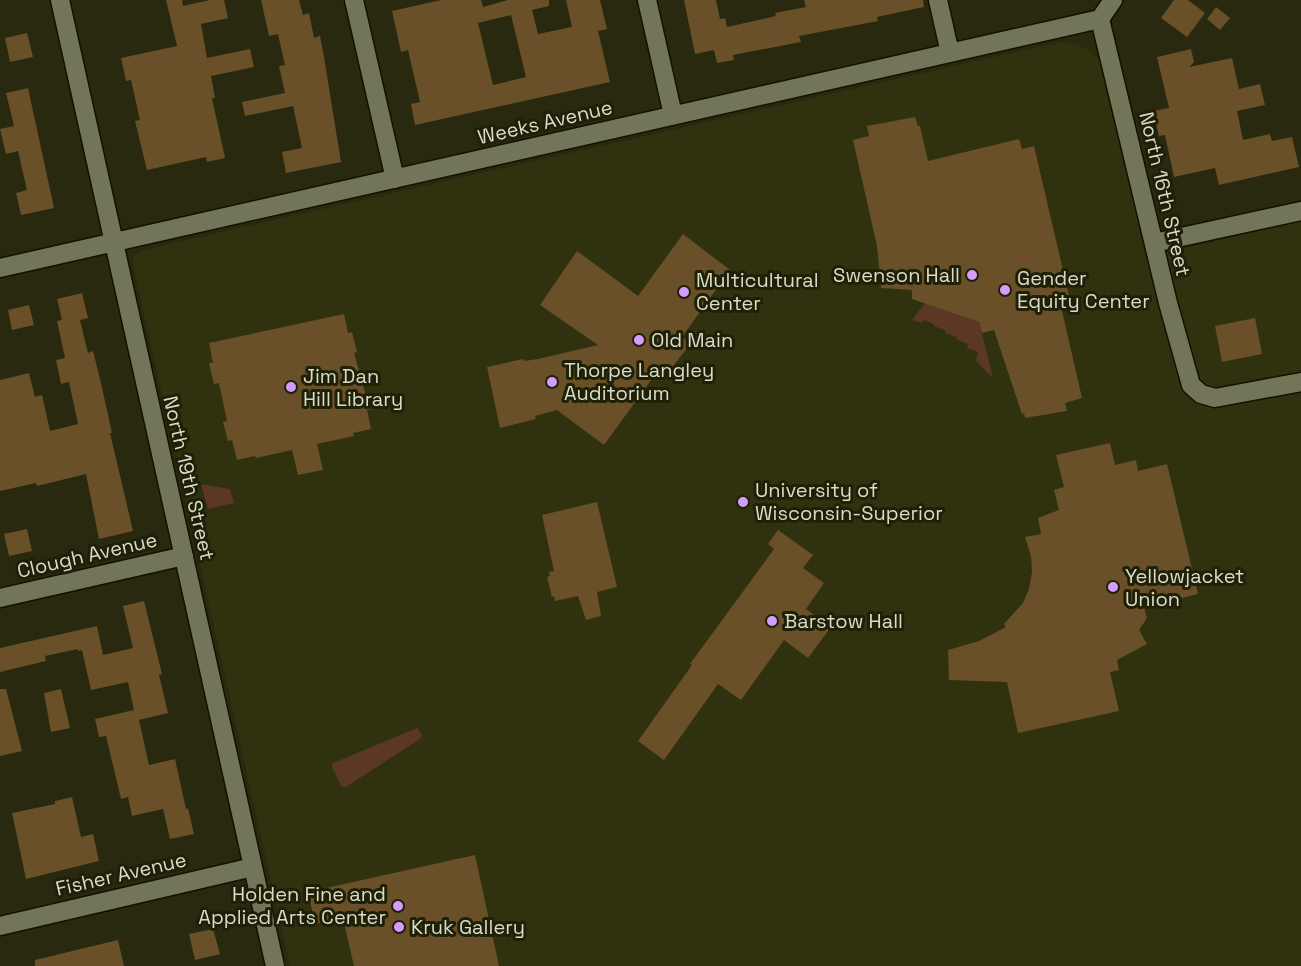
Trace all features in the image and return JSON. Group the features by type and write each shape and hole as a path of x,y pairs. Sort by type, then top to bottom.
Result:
{"street":[{"name":"North 19th Street","path":"60,0 275,966"},
{"path":"354,0 395,179"},
{"path":"647,0 673,116"},
{"path":"938,0 950,53"},
{"path":"1100,20 1113,0"},
{"name":"Weeks Avenue","path":"0,268 1100,20"},
{"name":"North 16th Street","path":"1100,20 1188,378 1197,391 1215,398 1301,382"},
{"path":"1154,243 1301,211"},
{"name":"Clough Avenue","path":"0,598 184,556"},
{"name":"Fisher Avenue","path":"0,926 253,867"}],"shaded area":[{"name":"University of Wisconsin-Superior","path":"1060,42 1076,44 1087,49 1098,58 1103,67 1146,257 1301,221 1301,966 290,966 134,270 135,256 139,252 164,245"},
{"path":"925,303 979,322 993,378 976,361 978,352 967,348 968,344 945,333 945,330 934,324 923,320 922,323 912,320"},
{"path":"201,484 230,489 234,503 208,509"},
{"path":"417,728 422,734 420,739 346,787 341,786 332,767 333,763"}],"building":[{"path":"166,0 182,0 183,6 210,0 224,0 228,18 201,24 207,58 250,49 254,67 211,76 215,98 212,98 225,158 207,162 206,157 147,170 135,121 140,120 131,80 126,81 121,58 177,46"},
{"path":"261,0 299,0 303,15 309,13 314,38 320,36 341,162 286,173 282,152 302,148 293,106 245,116 242,102 285,93 279,66 285,65 278,34 269,36"},
{"path":"441,0 481,0 483,7 508,0 549,0 549,6 532,10 538,34 572,27 566,0 600,0 607,29 598,31 610,82 415,125 411,104 420,102 408,50 401,52 392,11","holes":["511,15 526,77 493,85 478,23"]},
{"path":"684,0 716,0 720,19 725,18 727,27 806,7 804,0 923,0 924,7 877,17 878,21 799,36 801,42 733,55 734,60 717,63 714,50 695,54"},
{"path":"1174,0 1188,0 1205,13 1187,37 1161,18"},
{"path":"1216,7 1230,18 1220,30 1207,19"},
{"path":"27,33 33,57 10,62 5,38"},
{"path":"1191,49 1194,62 1189,67 1232,58 1239,89 1260,84 1265,105 1237,111 1243,140 1270,134 1272,141 1292,137 1299,167 1219,185 1215,168 1174,177 1165,135 1159,136 1153,111 1169,108 1157,57"},
{"path":"28,88 54,208 21,215 16,193 27,190 18,151 6,154 0,129 14,126 6,93"},
{"name":"Swenson Hall","path":"915,117 920,126 928,161 1019,139 1022,149 1034,146 1070,300 1060,302 1082,398 1065,403 1067,411 1025,418 994,330 982,333 979,322 912,299 912,290 881,288 877,246 853,140 869,136 867,126"},
{"name":"Old Main","path":"683,234 730,270 682,337 690,344 662,381 654,376 604,445 557,410 535,416 536,419 500,428 487,367 523,359 524,361 538,359 598,345 540,305 577,251 638,296"},
{"path":"82,293 88,318 80,320 88,353 93,351 133,531 99,539 86,474 37,486 36,483 0,491 0,380 29,373 35,397 42,395 50,431 78,424 69,382 61,384 56,360 65,358 57,321 62,320 57,299"},
{"path":"29,305 34,325 12,330 8,310"},
{"name":"Jim Dan Hill Library","path":"344,314 348,333 352,332 357,352 354,353 370,410 367,410 371,429 353,433 354,436 317,444 323,470 298,475 292,450 237,460 232,440 228,441 223,422 227,421 219,383 214,384 209,363 213,363 209,343"},
{"path":"1255,318 1262,354 1222,362 1215,326"},
{"name":"Yellowjacket Union","path":"1110,443 1115,465 1136,460 1138,471 1167,464 1198,594 1144,607 1147,618 1139,630 1147,644 1117,660 1119,670 1110,672 1119,711 1018,733 1007,682 949,680 948,650 979,641 1006,627 1004,624 1023,603 1029,589 1032,572 1031,556 1025,537 1041,534 1038,518 1059,510 1054,490 1064,487 1056,455"},
{"path":"597,502 617,587 597,592 601,616 586,620 578,596 555,601 554,596 552,597 547,577 550,576 549,572 554,571 542,515"},
{"path":"27,529 32,551 9,556 4,534"},
{"name":"Barstow Hall","path":"778,530 813,555 803,568 824,583 806,609 831,627 808,658 784,640 741,700 718,684 664,760 638,741 692,665 690,664 774,549 768,544"},
{"path":"144,601 162,674 159,675 168,713 139,720 149,765 175,759 194,834 170,839 163,809 132,816 128,797 121,799 106,736 99,737 95,719 134,710 128,682 91,690 82,650 78,651 78,649 45,656 46,661 0,672 0,648 97,626 103,655 133,648 123,606"},
{"path":"0,689 6,689 22,751 0,756"},
{"path":"61,689 70,728 51,732 44,693"},
{"path":"72,797 81,837 93,834 99,861 26,879 12,813 55,804 55,801"},
{"name":"Holden Fine and Applied Arts Center","path":"475,855 499,966 354,966 343,918 315,924 308,892"},
{"path":"213,929 220,954 195,960 189,934"},
{"path":"118,940 124,966 35,966 35,960"}],"place":[{"name":"Swenson Hall","path":"972,275"},
{"name":"Gender Equity Center","path":"1005,290"},
{"name":"Multicultural Center","path":"684,292"},
{"name":"Old Main","path":"639,340"},
{"name":"Thorpe Langley Auditorium","path":"552,382"},
{"name":"Jim Dan Hill Library","path":"291,387"},
{"name":"University of Wisconsin-Superior","path":"743,502"},
{"name":"Yellowjacket Union","path":"1113,587"},
{"name":"Barstow Hall","path":"772,621"},
{"name":"Holden Fine and Applied Arts Center","path":"398,906"},
{"name":"Kruk Gallery","path":"399,927"}]}
